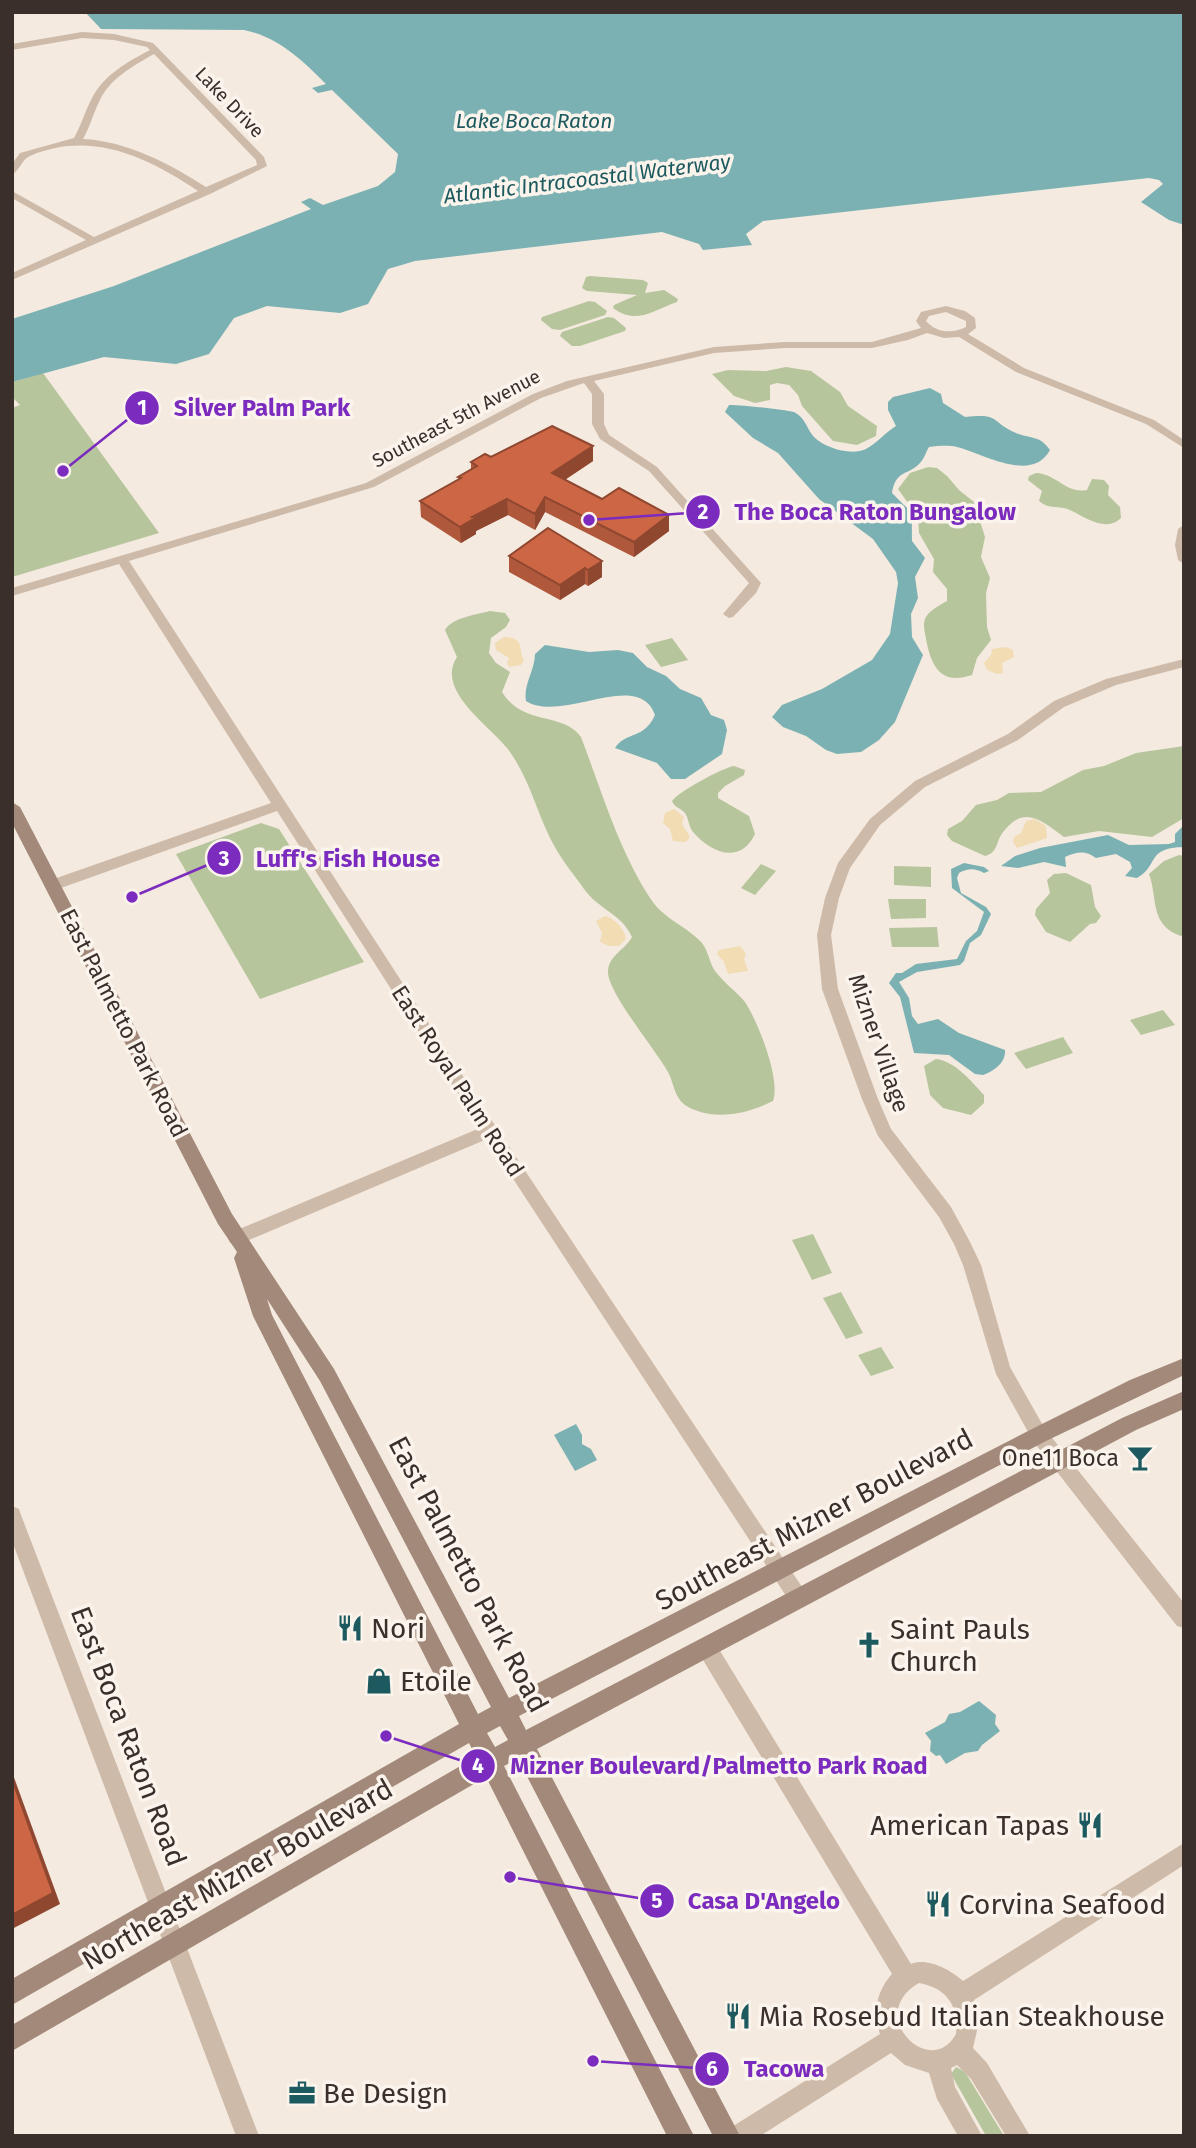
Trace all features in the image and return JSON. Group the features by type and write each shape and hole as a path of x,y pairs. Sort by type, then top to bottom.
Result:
{"main road":[{"path":"12,790 12,796"},
{"name":"East Palmetto Park Road","path":"12,807 236,1238 285,1307 327,1375 727,2136"},
{"name":"East Palmetto Park Road","path":"236,1238 263,1316 681,2136"},
{"name":"Southeast Mizner Boulevard","path":"473,1728 1040,1435 1184,1366"},
{"path":"491,1761 1129,1424 1184,1400"},
{"name":"Northeast Mizner Boulevard","path":"12,1993 473,1728"},
{"name":"Northeast Mizner Boulevard","path":"12,2039 491,1761"}],"street":[{"path":"12,47 82,35 138,41 156,50"},
{"path":"77,141 91,116 94,103 107,83 135,61 156,50"},
{"name":"Lake Drive","path":"156,50 261,159 262,166 254,171 207,192"},
{"path":"12,172 23,155 77,141 124,150 147,159 207,192"},
{"path":"12,148 23,155"},
{"path":"12,276 207,192"},
{"path":"12,194 94,241"},
{"path":"946,309 961,313 971,320 971,328 961,334 939,334 926,329 921,321 925,314 946,309"},
{"name":"Southeast 5th Avenue","path":"12,592 370,485 537,396 587,379 714,350 785,345 872,345 904,338 926,329"},
{"path":"961,334 1020,370 1150,422 1184,445"},
{"path":"587,379 598,394 598,424 604,437 653,469 755,583 752,590 729,614"},
{"path":"1184,529 1181,545 1184,560"},
{"name":"East Royal Palm Road","path":"122,560 490,1131 799,1599"},
{"name":"Mizner Village","path":"1184,663 1111,682 1081,694 1059,705 1013,737 920,784 875,822 843,867 832,898 824,934 830,989 879,1121 908,1165 945,1212 962,1242 972,1265 1002,1369 1059,1462 1184,1619"},
{"path":"53,885 279,804"},
{"path":"236,1238 490,1131"},
{"name":"East Boca Raton Road","path":"12,1515 177,1943 248,2136"},
{"path":"707,1648 906,1976"},
{"path":"961,1995 1184,1853"},
{"path":"917,1972 942,1977 961,1995 969,2024 966,2038 959,2050 938,2062 913,2057 893,2039 887,2024 886,2010 889,1996 896,1984 906,1976 917,1972"},
{"path":"738,2136 893,2039"},
{"path":"959,2050 979,2071 1018,2136"},
{"path":"938,2062 945,2091 971,2136"}],"green space":[{"path":"586,277 643,280 648,283 645,293 664,290 678,299 677,302 644,315 629,316 613,308 614,305 637,295 587,291 582,288"},
{"path":"589,301 607,311 605,315 560,330 552,329 541,320 542,317"},
{"path":"608,317 614,318 626,328 625,331 580,346 572,346 560,336 562,332"},
{"path":"786,367 811,371 840,392 848,406 877,426 876,436 857,445 833,441 802,406 798,395 789,385 770,385 770,400 755,403 734,396 712,374 728,370 766,371"},
{"path":"43,373 159,533 12,577 12,408 20,405 12,397 12,382"},
{"path":"928,467 937,468 974,502 985,537 981,557 990,578 986,593 987,627 991,640 977,658 972,675 961,678 952,678 939,671 928,648 925,620 928,614 947,601 947,589 933,572 934,559 919,533 918,517 898,489 910,473"},
{"path":"1036,473 1080,490 1087,490 1092,479 1104,480 1109,486 1108,495 1120,507 1121,518 1109,524 1102,524 1066,509 1043,504 1039,501 1042,491 1028,480 1029,476"},
{"path":"490,611 505,613 510,620 506,627 491,638 489,653 496,663 510,672 502,692 521,710 564,724 581,737 620,840 650,898 661,911 702,943 715,971 745,1002 750,1011 762,1036 771,1065 775,1091 773,1101 741,1112 718,1115 685,1105 662,1062 615,993 608,971 609,965 632,937 628,929 590,896 566,864 549,837 515,760 467,706 453,682 452,669 457,657 445,630 459,619"},
{"path":"672,638 688,660 661,667 645,645"},
{"path":"1184,746 1184,818 1152,837 1099,831 1064,837 1040,820 1025,817 1009,825 994,850 985,856 952,841 947,835 948,829 962,821 976,805 997,800 1009,793 1041,792 1083,770 1104,766 1136,753"},
{"path":"734,766 745,770 744,775 725,786 718,793 718,798 749,816 755,834 749,844 734,853 708,846 691,830 686,814 672,801 701,781"},
{"path":"261,823 279,829 364,962 260,999 176,854"},
{"path":"1179,855 1184,856 1184,935 1181,936 1171,931 1159,918 1149,874 1164,861"},
{"path":"761,864 776,871 755,895 741,888"},
{"path":"894,866 931,867 931,887 894,885"},
{"path":"1066,873 1091,885 1095,907 1101,916 1096,923 1090,924 1070,942 1046,932 1035,915 1036,909 1050,893 1047,880 1054,874"},
{"path":"888,899 926,899 926,918 891,919"},
{"path":"937,927 939,947 892,947 889,928"},
{"path":"1163,1010 1175,1025 1141,1035 1130,1020"},
{"path":"1063,1037 1073,1053 1026,1069 1014,1053"},
{"path":"936,1059 956,1068 984,1095 984,1103 971,1115 943,1108 930,1095 924,1066"},
{"path":"813,1234 832,1273 812,1280 792,1240"},
{"path":"841,1292 863,1333 846,1339 823,1298"},
{"path":"881,1347 894,1368 871,1376 858,1355"},
{"path":"956,2067 965,2072 1004,2136 986,2136 951,2074"}],"sand":[{"path":"504,637 515,639 520,644 524,660 521,665 509,667 509,658 496,650 495,643"},
{"path":"1006,647 1013,650 1014,657 1002,663 1003,673 987,670 984,663 991,655 992,649"},
{"path":"674,809 684,817 682,824 690,837 686,842 673,841 670,829 663,823 665,813"},
{"path":"1035,819 1046,826 1047,838 1017,848 1013,842 1014,837 1021,833 1026,821"},
{"path":"605,916 624,931 626,939 619,946 600,942 602,933 596,921"},
{"path":"740,946 746,954 744,959 748,971 728,974 724,962 717,954 719,950"}],"water":[{"name":"Lake Boca Raton","path":"85,12 1184,12 1184,225 1169,220 1141,202 1163,184 1159,180 1149,178 763,221 746,234 752,245 703,250 699,244 662,232 415,261 388,269 368,304 340,313 267,306 234,318 209,354 176,364 104,357 12,382 12,319 114,286 311,209 301,202 310,198 323,205 378,186 395,172 398,154 332,90 318,93 312,88 326,84 298,58 268,38 244,30 101,29"},
{"path":"930,388 941,394 943,403 965,417 990,417 1016,433 1039,440 1050,450 1042,460 1019,466 957,447 929,447 916,467 896,480 892,493 911,513 912,541 925,558 915,577 918,598 911,614 912,637 923,655 895,722 879,740 861,752 837,754 806,736 783,727 772,717 782,705 822,689 872,660 890,634 898,583 896,572 873,539 819,499 778,453 753,438 725,412 729,405 733,405 794,412 814,437 838,450 853,452 870,447 896,426 888,410 888,402 893,397"},
{"path":"545,645 589,652 618,650 633,653 647,667 666,676 680,689 701,698 711,715 724,720 727,730 722,754 685,779 671,779 657,763 615,748 624,739 640,732 651,723 655,715 646,702 633,696 616,696 559,706 541,706 526,701 526,689 535,654"},
{"path":"1184,825 1184,847 1163,850 1137,878 1125,876 1132,868 1130,862 1116,854 1096,858 1085,853 1073,854 1065,857 1066,867 1044,862 1018,868 1001,866 1015,856 1040,848 1108,835 1129,845 1169,844 1175,842 1175,834"},
{"path":"964,863 984,867 989,871 984,873 968,869 959,873 957,878 961,893 986,907 991,914 981,935 970,943 960,965 917,972 899,982 909,998 912,1016 918,1024 938,1019 959,1033 1005,1050 1004,1059 998,1066 983,1075 975,1074 949,1055 914,1053 900,997 889,983 896,973 902,973 916,964 957,959 966,941 977,931 984,912 952,888 951,869"},
{"path":"576,1424 582,1435 582,1444 591,1449 597,1460 575,1471 554,1435"},
{"path":"979,1701 996,1715 995,1724 1000,1731 978,1751 965,1753 946,1764 940,1755 936,1756 930,1751 931,1741 925,1733 945,1722 949,1714 960,1712"}],"building":[{"path":"552,426 593,446 552,473 602,499 619,488 669,515 634,542 545,497 535,514 507,499 472,517 475,518 460,527 420,501 461,478 458,477 477,466 471,462 485,454 491,457"},
{"path":"548,528 602,561 588,570 585,568 560,585 509,556"},
{"path":"12,1779 53,1893 12,1915"}],"place":[{"name":"Silver Palm Park","path":"63,471"},
{"name":"The Boca Raton Bungalow","path":"589,520"},
{"name":"Luff's Fish House","path":"132,897"},
{"name":"One11 Boca","path":"1140,1458"},
{"name":"Nori","path":"350,1628"},
{"name":"Saint Pauls Church","path":"869,1645"},
{"name":"Etoile","path":"379,1681"},
{"name":"Mizner Boulevard/Palmetto Park Road","path":"386,1736"},
{"name":"American Tapas","path":"1090,1825"},
{"name":"Casa D'Angelo","path":"510,1877"},
{"name":"Corvina Seafood","path":"938,1904"},
{"name":"Mia Rosebud Italian Steakhouse","path":"738,2016"},
{"name":"Tacowa","path":"593,2061"},
{"name":"Be Design","path":"302,2093"}],"water label":[{"name":"Atlantic Intracoastal Waterway","path":"587,179"}]}
